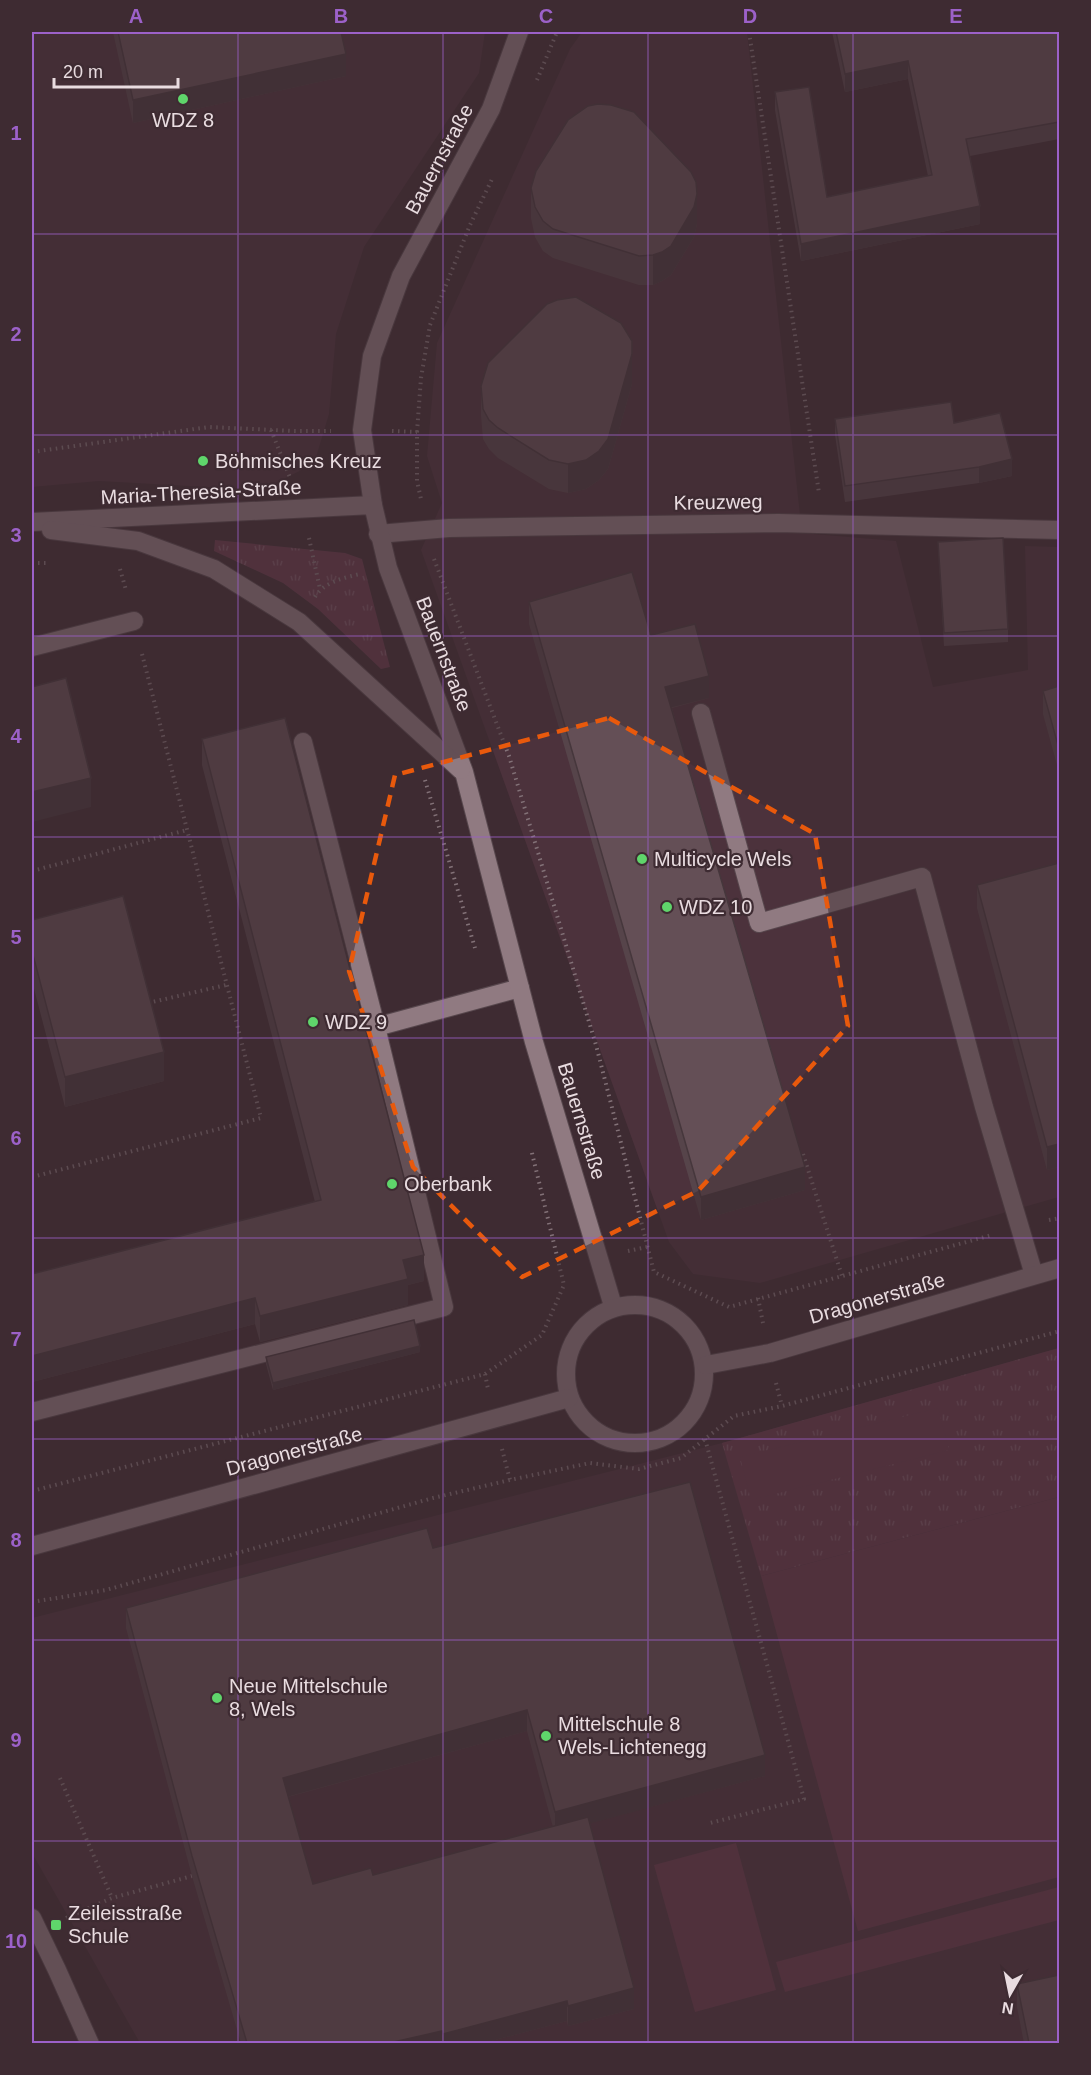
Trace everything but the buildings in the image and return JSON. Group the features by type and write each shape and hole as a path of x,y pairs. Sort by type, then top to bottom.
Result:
{"main road":[{"name":"Bauernstraße","path":"519,32 491,109 401,276 372,357 362,430 378,534 388,568 464,772 534,1042 613,1306"},
{"name":"Maria-Theresia-Straße","path":"32,522 373,505"},
{"name":"Kreuzweg","path":"378,534 428,529 778,523 1059,530"},
{"name":"Maria-Theresia-Straße","path":"32,527 138,541 214,569 299,622 464,772"},
{"path":"32,647 134,621"},
{"path":"701,713 759,923 922,877 984,1107 1034,1275"},
{"path":"32,1412 444,1307 376,1027 303,742"},
{"path":"376,1027 520,988"},
{"name":"Dragonerstraße","path":"706,1365 770,1353 1059,1268"},
{"path":"613,1306 660,1307 691,1330 706,1365 700,1403 673,1434 628,1444 589,1427 569,1398 566,1360 585,1324 613,1306"},
{"name":"Dragonerstraße","path":"32,1546 569,1398"},
{"path":"34,1924 90,2043"}],"path":[{"path":"536,85 557,32"},
{"path":"749,32 824,525"},
{"path":"496,171 466,234 430,325 421,378 417,432 417,481 432,554 509,756 597,1045 654,1272 729,1306 1059,1218"},
{"path":"32,452 209,427 295,431 417,432"},
{"path":"32,1176 261,1118 118,561"},
{"path":"32,871 187,830"},
{"path":"144,1004 226,985"},
{"path":"803,1154 842,1276"},
{"path":"32,1602 106,1590 433,1498 510,1480 590,1463 639,1470 681,1458 734,1416 782,1406 1059,1331"},
{"path":"705,1439 804,1799 710,1823"},
{"path":"60,1778 112,1898"},
{"path":"34,1924 112,1898 192,1876"}],"highlighted area":[{"path":"609,718 815,834 848,1026 698,1191 522,1277 413,1167 349,971 395,775"}],"shaded area":[{"path":"32,32 485,32 479,73 364,247 336,334 329,414 314,464 261,490 99,481 32,487"},
{"path":"582,32 747,32 802,533 896,541 933,687 1028,670 1025,546 1059,547 1059,1197 760,1283 693,1274 669,1242 421,550 442,503 427,456 437,343 570,49"},
{"name":"Mittelschule 8 Wels-Lichtenegg","path":"1059,1348 1059,2043 140,2043 32,1853 32,1618 722,1443"}],"green space":[{"path":"215,540 345,553 362,559 390,667 381,669 318,609 283,583 214,551"},
{"path":"1059,1348 1059,1497 761,1576 722,1443"},
{"path":"938,1408 949,1450 751,1500 740,1457"},
{"path":"1059,1497 1059,1877 858,1931 761,1576"},
{"path":"736,1843 776,1990 695,2012 654,1865"},
{"path":"1059,1887 1059,1920 785,1992 776,1962"}],"place":[{"name":"WDZ 8","path":"183,99"},
{"name":"Böhmisches Kreuz","path":"203,461"},
{"name":"Multicycle Wels","path":"642,859"},
{"name":"WDZ 10","path":"667,907"},
{"name":"WDZ 9","path":"313,1022"},
{"name":"Oberbank","path":"392,1184"},
{"name":"Neue Mittelschule 8, Wels","path":"217,1698"},
{"name":"Mittelschule 8 Wels-Lichtenegg","path":"546,1736"},
{"name":"Zeileisstraße Schule","path":"56,1925"}]}
